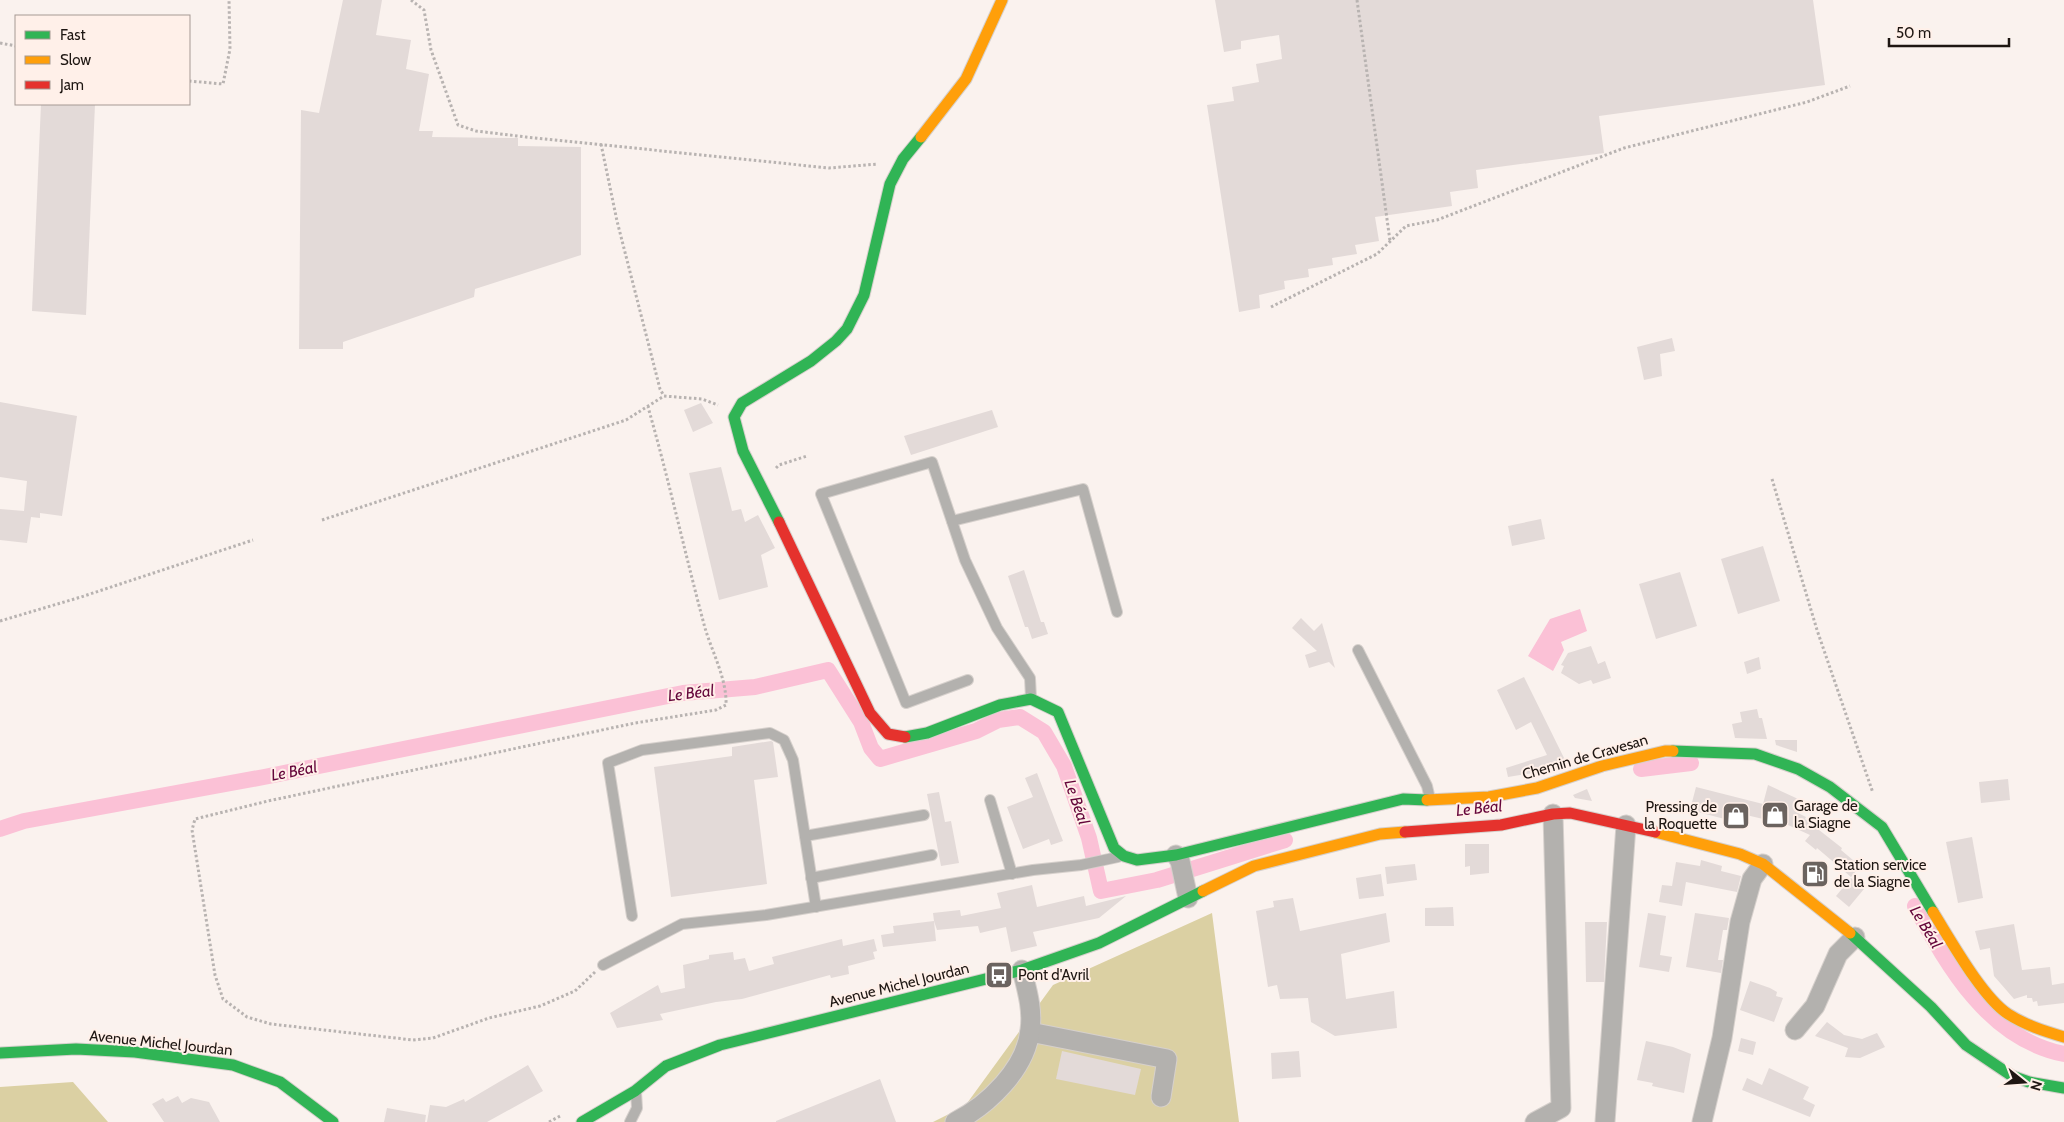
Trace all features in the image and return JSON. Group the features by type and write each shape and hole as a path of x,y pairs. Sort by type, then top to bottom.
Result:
{"street":[{"path":"1002,0 989,34 960,88 902,162 890,183 880,221 874,259 862,298 848,327 828,349 751,396 736,411 734,424 744,451 870,713 888,734 905,737 927,733 1000,705 1031,699 1058,712 1108,835 1114,848 1124,856"},
{"name":"Chemin de Cravesan","path":"1124,856 1137,860 1178,858 1330,816 1404,799 1430,800 1489,797 1538,788 1602,766 1665,751 1755,754 1798,769 1846,798 1882,827 1957,952 1980,984 2006,1013 2039,1030 2064,1037"},
{"name":"Avenue Michel Jourdan","path":"584,1121 636,1090 666,1066 720,1045 1022,970 1099,943 1186,889 1254,866 1380,834 1501,825 1553,814 1570,813 1626,825 1740,854 1763,864 1855,937 1931,1007"},
{"path":"1535,1122 1561,1108 1553,814"},
{"path":"1605,1122 1626,825"},
{"path":"1178,858 1186,889"},
{"path":"1702,1122 1722,1038 1740,922 1752,879 1763,864"},
{"path":"1794,1030 1816,1006 1838,954 1855,937"},
{"path":"955,1122 966,1116 1003,1085 1022,1058 1030,1032 1031,1013 1022,970"},
{"path":"1931,1007 1964,1026"},
{"path":"1931,1007 1966,1045 2012,1076 2029,1082 2064,1088"},
{"path":"1030,1032 1167,1059 1161,1098"},
{"name":"Avenue Michel Jourdan","path":"0,1053 76,1049 135,1052 232,1065 280,1082 333,1122"}],"lane":[{"path":"968,680 906,703 821,494 932,462 965,560 997,628 1030,678 1031,699"},
{"path":"952,521 1083,489 1117,612"},
{"path":"1358,650 1427,786 1430,800"},
{"path":"632,916 608,763 642,750 770,733 784,740 794,760 816,907"},
{"path":"990,800 1012,874"},
{"path":"805,836 924,815"},
{"path":"811,878 932,855"},
{"path":"603,965 682,924 816,907 1012,874 1082,865 1124,856"},
{"path":"630,1122 636,1108 636,1090"}],"path":[{"path":"190,81 222,84 230,49 229,0"},
{"path":"411,0 424,10 431,50 458,125 493,133 829,168 902,162"},
{"path":"1356,0 1390,241"},
{"path":"0,43 15,46"},
{"path":"1271,307 1377,254 1406,226 1437,220 1624,148 1807,102 1850,86"},
{"path":"601,144 618,221 660,389 664,396"},
{"path":"322,520 626,420 664,396 702,399 736,411"},
{"path":"603,965 575,991 540,1006 489,1018 433,1038 404,1039 271,1024 247,1017 223,999 215,975 192,830 195,819 268,801 635,723 716,710 726,705 722,679 705,628 669,482 648,407"},
{"path":"761,483 779,465 807,456"},
{"path":"1772,479 1817,630 1876,802 1882,827"},
{"path":"0,621 81,597 253,540"},
{"path":"550,1122 558,1118"}],"shaded area":[{"path":"1580,609 1587,631 1561,642 1564,650 1553,671 1528,656 1550,619"},
{"path":"1212,913 1239,1122 933,1122 965,1106 1053,985"},
{"path":"73,1082 108,1122 0,1122 0,1087"}],"building":[{"path":"343,0 382,0 376,35 411,40 406,69 429,74 419,131 433,131 432,137 518,138 518,146 581,147 581,255 475,289 474,297 343,342 343,349 299,349 301,110 319,113"},
{"path":"1215,0 1813,0 1825,85 1599,116 1604,153 1476,170 1478,188 1450,192 1452,206 1375,217 1379,241 1355,245 1357,254 1332,258 1333,265 1308,269 1309,277 1284,281 1285,289 1259,295 1260,308 1239,312 1207,105 1234,101 1232,87 1259,82 1256,64 1282,59 1279,35 1241,41 1241,49 1224,52"},
{"path":"41,105 95,105 86,315 32,311"},
{"path":"1672,338 1675,351 1660,354 1662,376 1644,380 1637,347"},
{"path":"0,402 77,416 62,516 40,513 40,518 31,517 27,543 0,540 0,509 24,511 27,481 0,477"},
{"path":"701,403 713,423 693,432 684,410"},
{"path":"992,410 998,427 911,455 904,436"},
{"path":"721,467 732,511 741,509 745,522 758,515 775,548 761,555 768,587 719,600 689,473"},
{"path":"1541,519 1545,539 1512,546 1508,526"},
{"path":"1763,546 1780,601 1738,614 1721,559"},
{"path":"1024,570 1041,622 1044,622 1048,634 1032,639 1028,627 1025,627 1008,576"},
{"path":"1680,572 1697,626 1656,639 1639,584"},
{"path":"1301,618 1314,631 1322,623 1335,668 1329,662 1309,668 1305,655 1317,651 1292,628"},
{"path":"1591,646 1598,664 1605,661 1611,678 1593,684 1591,680 1579,684 1561,673 1564,666 1561,665 1568,653"},
{"path":"1759,657 1761,669 1747,674 1744,662"},
{"path":"1524,677 1566,762 1533,773 1508,777 1506,768 1547,755 1531,722 1516,730 1497,690"},
{"path":"1757,709 1759,718 1762,718 1767,739 1735,738 1732,724 1742,722 1740,712"},
{"path":"1775,740 1797,740 1797,752 1776,745"},
{"path":"773,742 778,777 754,780 767,884 671,897 654,767 732,756 732,747"},
{"path":"1037,773 1063,841 1051,845 1049,839 1023,849 1007,807 1033,797 1025,778"},
{"path":"2008,779 2010,800 1981,803 1979,782"},
{"path":"1768,785 1801,802 1796,812 1806,817 1805,819 1842,848 1841,850 1860,866 1851,877 1817,848 1816,850 1805,841 1810,835 1788,825 1742,814 1740,823 1690,810 1696,787 1763,804"},
{"path":"1587,789 1592,801 1575,798 1573,795"},
{"path":"939,792 945,822 951,821 959,863 941,866 927,794"},
{"path":"1972,837 1983,898 1958,903 1946,842"},
{"path":"1465,844 1489,844 1489,873 1470,875 1470,866 1465,867"},
{"path":"1701,860 1722,866 1721,871 1741,876 1737,892 1686,882 1682,906 1659,902 1662,885 1672,886 1676,862 1700,866"},
{"path":"1415,864 1417,880 1387,884 1385,867"},
{"path":"1381,874 1384,896 1359,899 1356,878"},
{"path":"1851,878 1864,889 1849,907 1836,896"},
{"path":"1032,885 1037,907 1084,896 1086,906 1126,896 1099,918 1033,932 1037,946 1011,952 1006,927 980,933 978,926 937,930 933,913 960,910 961,916 1001,908 997,893"},
{"path":"1293,898 1300,931 1386,913 1390,942 1341,954 1346,999 1394,991 1397,1028 1335,1036 1311,1022 1308,998 1280,999 1277,985 1268,987 1256,911 1274,907 1273,901"},
{"path":"1453,907 1454,926 1425,926 1425,908"},
{"path":"1648,913 1666,916 1660,955 1672,957 1669,972 1639,967"},
{"path":"1695,913 1729,918 1727,930 1723,930 1718,960 1723,960 1721,973 1686,967"},
{"path":"934,921 936,941 883,947 881,935 894,933 893,926"},
{"path":"1585,922 1607,922 1604,982 1586,982"},
{"path":"2014,924 2022,970 2050,967 2052,985 2064,983 2064,1003 2038,1006 2037,1001 2033,1002 2032,998 2027,998 2027,995 2014,999 1994,976 1990,948 1980,950 1975,931"},
{"path":"842,939 843,946 874,939 877,951 873,952 875,959 848,966 849,974 831,978 830,975 742,999 716,1002 660,1014 663,1020 617,1028 610,1013 658,985 661,993 685,988 683,965 709,959 709,955 733,952 734,960 745,958 749,971 774,964 772,957"},
{"path":"1750,981 1770,988 1777,992 1776,996 1783,998 1774,1022 1740,1010"},
{"path":"1827,1022 1844,1035 1862,1039 1877,1033 1885,1047 1860,1058 1845,1057 1848,1048 1815,1036"},
{"path":"1741,1038 1756,1042 1753,1055 1738,1051"},
{"path":"1646,1041 1673,1047 1691,1054 1684,1093 1652,1086 1653,1083 1637,1080"},
{"path":"1062,1051 1141,1069 1135,1095 1056,1079"},
{"path":"1299,1051 1301,1077 1272,1079 1271,1053"},
{"path":"528,1065 543,1091 487,1122 427,1122 430,1105 446,1107 464,1099 465,1102"},
{"path":"1769,1068 1809,1087 1803,1099 1815,1105 1810,1117 1742,1090 1747,1078 1762,1085"},
{"path":"880,1079 896,1122 776,1122 776,1121"},
{"path":"178,1096 182,1103 191,1098 209,1102 220,1122 164,1122 152,1104 163,1098 166,1102"},
{"path":"387,1108 426,1115 425,1122 384,1122"}],"waterway":[{"name":"Le Béal","path":"0,829 24,821 264,777 683,693 755,687 828,670 861,722 871,748 880,759 976,731 998,720 1020,717 1044,732 1064,766 1089,838 1101,891 1157,880 1285,840"},
{"name":"Le Béal","path":"1641,769 1691,763"},
{"name":"Le Béal","path":"1915,906 1957,976 1974,998 1993,1017 2014,1033 2037,1046 2064,1054"}],"traffic: fast":[{"path":"779,522 743,451 734,417 742,403 811,361 836,341 847,329 864,295 890,184 903,159 921,137"},
{"path":"905,737 927,733 1000,705 1031,699 1058,712 1114,848 1124,856 1137,860 1176,855 1403,799 1427,800"},
{"path":"1673,751 1755,754 1798,769 1830,787 1882,827 1933,912"},
{"path":"582,1122 635,1091 666,1066 720,1045 1022,970 1099,943 1203,891"},
{"path":"1850,933 1931,1007 1966,1045 2012,1076 2029,1082 2064,1088"},
{"path":"0,1053 76,1049 135,1052 233,1065 280,1082 333,1122"}],"traffic: slow":[{"path":"921,137 966,79 1002,0"},
{"path":"1427,800 1489,797 1537,788 1602,766 1665,751 1673,751"},
{"path":"1203,891 1254,866 1380,834 1405,832"},
{"path":"1655,832 1740,854 1763,864 1850,933"},
{"path":"1933,912 1967,967 1998,1006 2021,1021 2064,1037"}],"traffic: jam":[{"path":"779,522 870,713 888,734 905,737"},
{"path":"1405,832 1501,825 1553,814 1570,813 1655,832"}],"place":[{"name":"Garage de la Siagne","path":"1775,815"},
{"name":"Pressing de la Roquette","path":"1736,816"},
{"name":"Station service de la Siagne","path":"1815,874"},
{"name":"Pont d'Avril","path":"999,975"}]}
